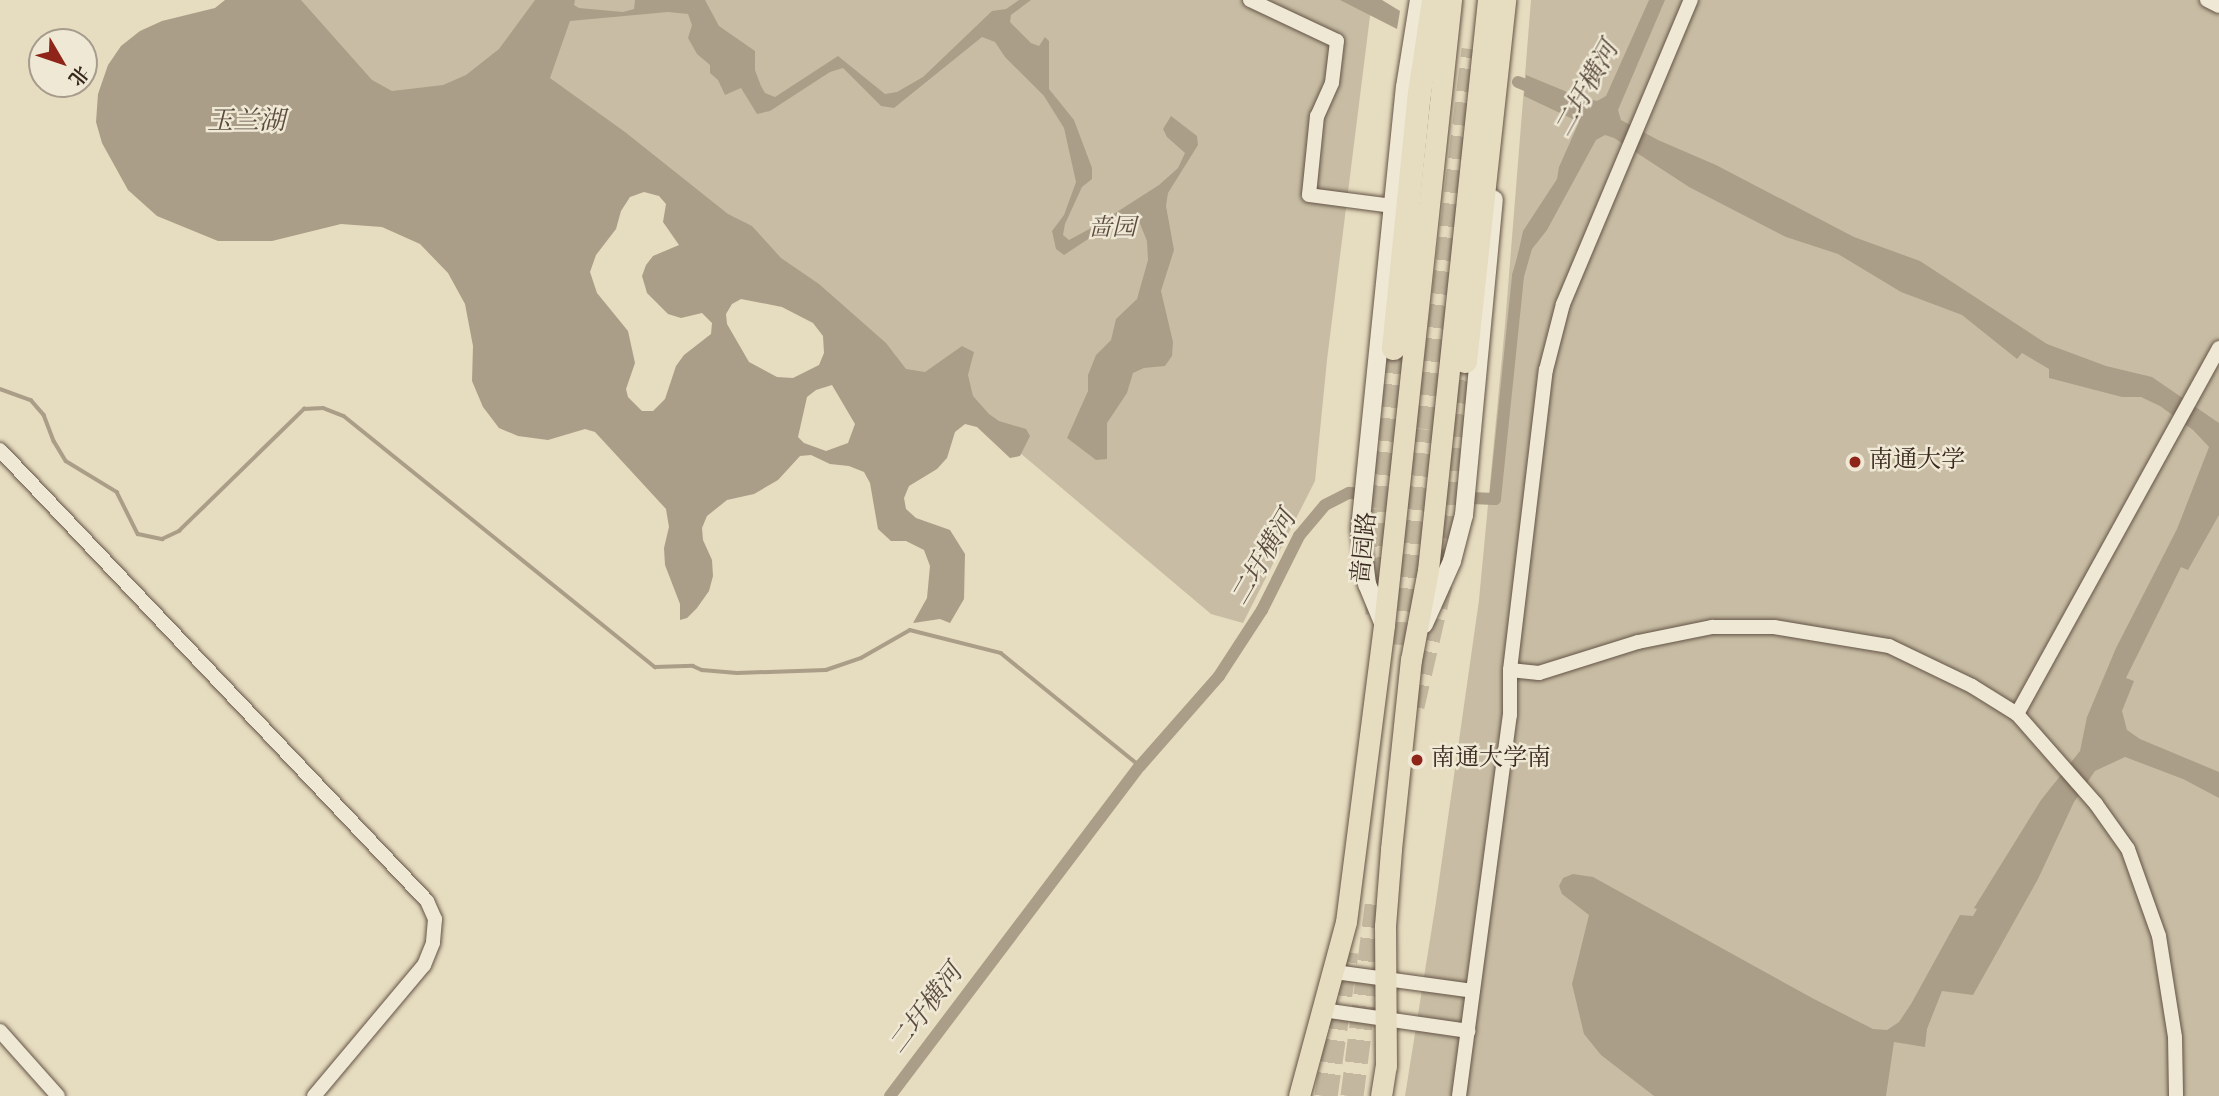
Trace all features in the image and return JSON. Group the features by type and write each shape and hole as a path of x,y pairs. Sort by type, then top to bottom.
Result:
{"highway":[{"path":"1393,348 1419,93 1433,0"},
{"path":"1465,361 1504,0"}],"main road":[{"name":"啬园路","path":"1299,1096 1335,972 1346,922 1384,625 1451,0"},
{"path":"1381,1096 1386,1066 1385,979 1390,862 1411,660 1428,570 1488,0"}],"street":[{"path":"1250,0 1337,41 1332,83 1317,116 1309,195 1393,205"},
{"path":"1384,625 1367,584 1360,529 1405,87 1419,0"},
{"path":"1411,660 1452,561 1464,515 1515,0"},
{"path":"1459,1096 1510,715 1510,670 1546,370 1563,304 1691,0"},
{"path":"2207,0 2219,6"},
{"path":"2017,714 2219,348"},
{"path":"0,450 427,901 435,919 433,943 424,965 314,1096"},
{"path":"1510,670 1539,673 1637,642 1712,627 1773,627 1889,646 1972,686 2017,714 2084,790 2128,849 2159,936 2174,1026 2176,1096"},
{"path":"1335,972 1473,991"},
{"path":"1323,1010 1468,1031"},
{"path":"0,1031 58,1096"}],"green space":[{"name":"啬园","path":"287,0 1372,0 1327,360 1315,481 1243,623 1211,614 974,414 857,346 606,136 385,124"},
{"name":"南通大学","path":"1531,0 2219,0 2219,1096 1405,1096 1479,600 1505,325"}],"water":[{"name":"玉兰湖","path":"225,0 301,0 372,80 392,91 443,85 466,75 499,49 535,0 575,0 574,5 579,8 623,12 634,9 635,0 705,0 719,26 755,51 755,70 761,86 765,93 775,97 838,56 885,94 897,92 923,77 992,11 1006,9 1019,0 1031,0 1011,15 1010,22 1031,43 1039,46 1045,37 1049,41 1049,89 1074,120 1092,168 1092,179 1082,187 1065,224 1063,235 1069,240 1159,185 1178,168 1185,153 1167,137 1163,129 1171,116 1197,136 1198,145 1168,193 1166,206 1174,250 1161,291 1173,342 1172,356 1165,366 1144,368 1133,373 1127,393 1107,423 1107,459 1096,460 1067,438 1088,391 1088,375 1096,355 1111,340 1116,319 1137,299 1148,260 1147,241 1136,214 1126,214 1064,255 1056,249 1052,231 1064,215 1076,182 1064,128 1044,96 1005,57 995,42 982,37 894,108 881,106 843,68 830,72 770,111 757,114 741,88 725,95 718,80 710,73 710,65 697,54 688,38 692,25 688,14 668,12 570,21 550,78 625,132 728,214 752,226 781,258 819,284 886,343 906,369 925,372 962,346 974,352 968,375 973,396 989,414 999,421 1026,429 1030,436 1020,456 1010,458 977,427 965,424 955,432 947,458 937,469 909,486 904,498 906,509 916,518 950,530 965,554 964,599 950,623 940,619 913,623 927,598 930,566 924,550 906,541 891,541 878,529 870,483 864,472 849,466 830,464 811,455 800,456 778,480 754,494 727,500 707,516 702,528 703,540 712,560 713,576 709,591 697,608 687,618 680,620 680,604 665,565 664,548 669,527 666,509 595,432 585,429 548,440 518,436 499,428 483,407 472,381 473,346 465,304 448,273 420,244 382,227 341,224 272,241 218,241 157,216 128,190 102,143 96,122 98,94 108,65 121,46 140,31 162,21 215,8","holes":["644,192 659,196 666,204 663,222 679,245 653,256 646,265 642,276 647,293 668,314 681,318 702,313 712,323 711,334 684,355 676,366 665,399 653,411 642,411 628,397 626,389 635,363 628,331 597,293 590,272 596,255 616,229 621,211 630,197","741,299 782,307 813,323 823,336 824,353 819,365 793,378 777,377 749,362 727,324 726,314 732,304","832,385 855,424 848,443 826,451 804,443 798,437 807,397 816,390"]},
{"path":"1340,0 1382,0 1400,11 1397,29"},
{"path":"1649,0 1665,0 1618,110 1621,120 1658,140 1716,165 1854,237 1920,261 2047,344 2106,366 2152,377 2219,423 2219,515 2188,570 2181,567 2126,678 2134,681 2122,711 2127,730 2140,739 2219,772 2219,798 2183,779 2125,757 2095,771 2074,802 2038,879 1973,995 1942,991 1927,1029 1925,1047 1894,1042 1886,1096 1654,1096 1601,1055 1584,1034 1572,984 1589,915 1562,894 1559,886 1563,878 1573,874 1593,877 1873,1029 1887,1030 1899,1022 1960,915 1973,916 1977,909 1974,908 2041,800 2080,751 2087,717 2116,648 2177,529 2209,447 2193,430 2160,406 2141,397 2122,397 2049,378 2049,369 2022,353 2017,359 1962,315 1901,292 1838,254 1786,237 1689,187 1614,138 1605,135 1596,140 1547,230 1514,272 1523,231 1557,179 1559,167 1579,122 1524,96 1526,75 1577,96 1597,101 1606,96"}],"waterway":[{"path":"1518,82 1540,91"},
{"name":"二圩横河","path":"890,1096 1140,766 1219,676 1262,610 1299,536 1325,505 1349,493 1495,499 1518,276 1526,248"},
{"path":"0,389 31,400 44,415 54,441 66,461 117,492 138,534 162,539 179,531 304,409 323,408 344,416 655,667 693,666 702,670 737,673 826,670 861,658 910,630 1001,653 1140,766"}],"tunnel":[{"path":"1405,645 1427,429 1473,49"},
{"path":"1377,614 1376,508 1393,348"},
{"path":"1413,706 1444,572 1465,361"},
{"path":"1352,1096 1377,898"},
{"path":"1326,1096 1347,952"}],"place":[{"name":"南通大学","path":"1855,462"},
{"name":"南通大学南","path":"1417,760"}]}
